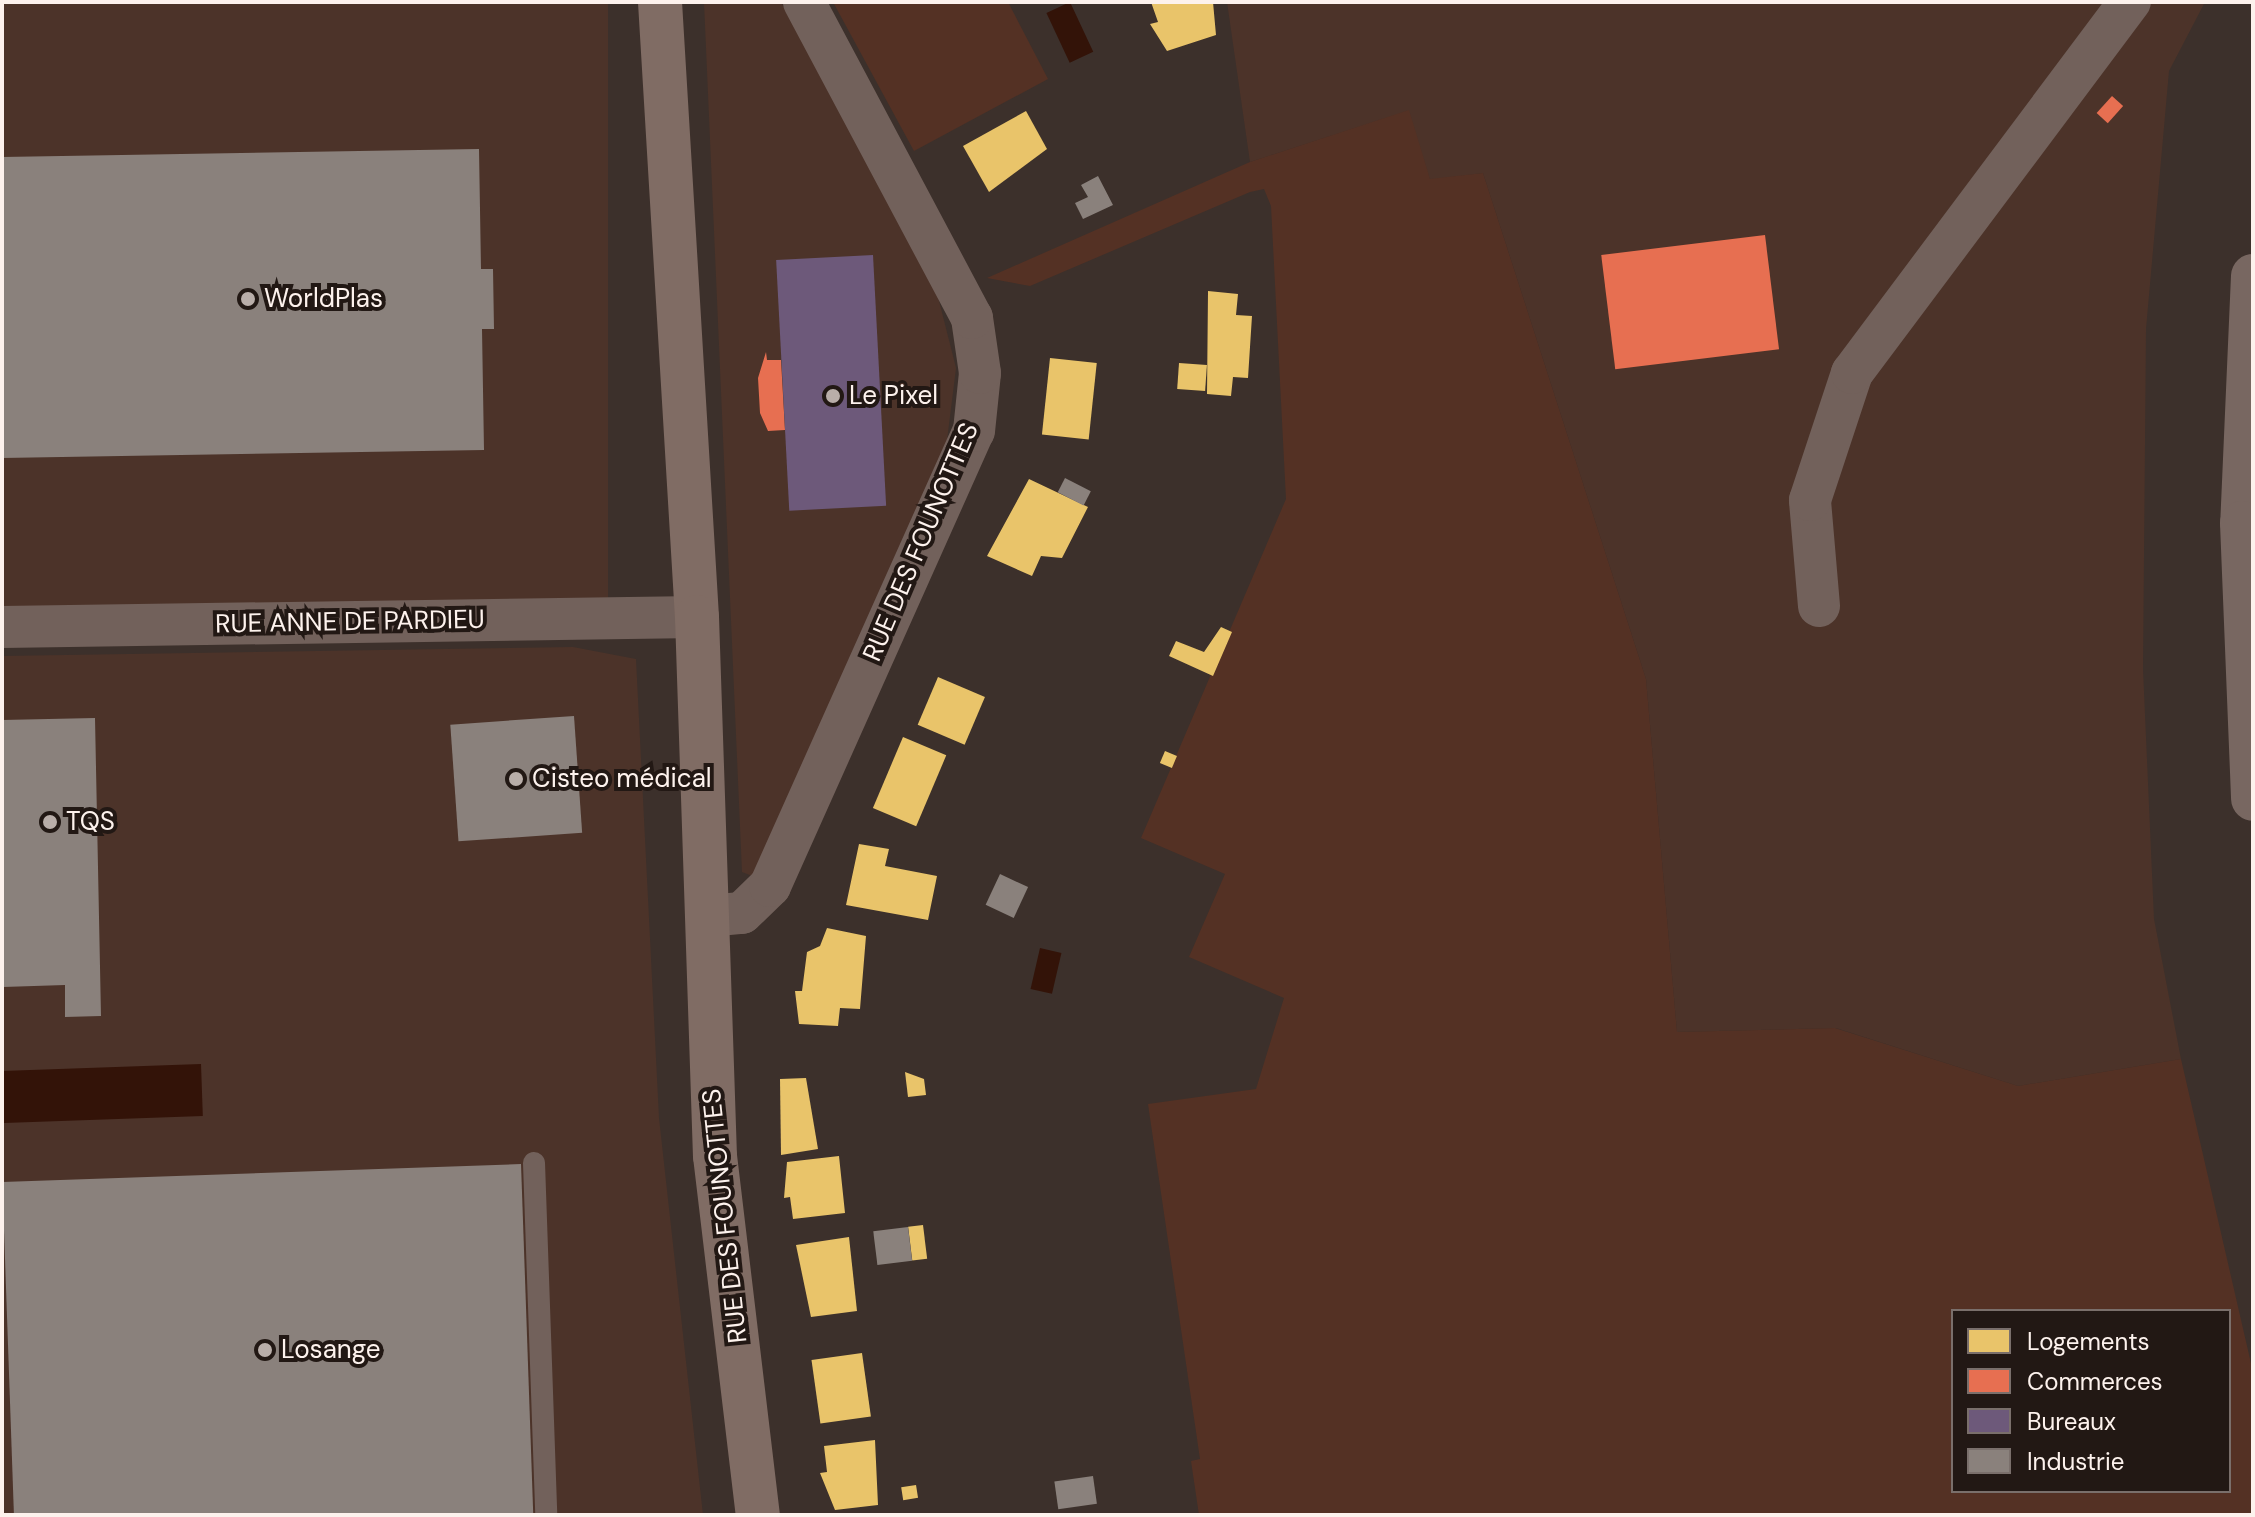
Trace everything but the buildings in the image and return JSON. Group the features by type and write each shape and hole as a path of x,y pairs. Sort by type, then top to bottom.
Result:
{"highway":[{"path":"2253,276 2242,523 2253,799"}],"street":[{"name":"RUE DES FOUNOTTES","path":"660,2 697,617 715,1156 758,1515"},
{"name":"RUE DES FOUNOTTES","path":"707,916 742,913 770,886 974,431 980,373 972,318 804,2"},
{"path":"1819,606 1810,500 1852,373 2130,2"},
{"name":"RUE ANNE DE PARDIEU","path":"2,627 697,617"}],"lane":[{"path":"534,1163 546,1515"}],"shaded area":[{"path":"2,2 608,2 608,615 2,615"},
{"path":"704,2 781,2 936,289 956,368 946,448 755,877 742,872"},
{"path":"833,2 1008,2 1048,79 914,151"},
{"path":"1070,2 1093,52 1070,63 1046,13"},
{"path":"1227,2 2205,2 2169,71 2146,329 2143,669 2154,919 2181,1059 2018,1086 1836,1028 1677,1032 1646,679 1483,173 1430,180 1408,111 1250,162"},
{"path":"1409,110 1430,179 1483,173 1646,679 1677,1032 1835,1028 2018,1086 2181,1059 2253,1372 2253,1515 1199,1515 1191,1461 1200,1459 1148,1104 1256,1089 1284,998 1189,957 1225,874 1141,838 1286,499 1271,206 1264,189 1250,192 1030,286 987,278 1250,162"},
{"path":"573,647 636,659 659,1118 703,1515 2,1515 2,656"},
{"path":"1040,948 1061,953 1052,994 1031,989"},
{"path":"201,1064 203,1116 4,1123 2,1071"}],"place":[{"name":"WorldPlas","path":"248,299"},
{"name":"Le Pixel","path":"833,396"},
{"name":"Cisteo médical","path":"516,779"},
{"name":"TQS","path":"50,822"},
{"name":"Losange","path":"265,1350"}]}
